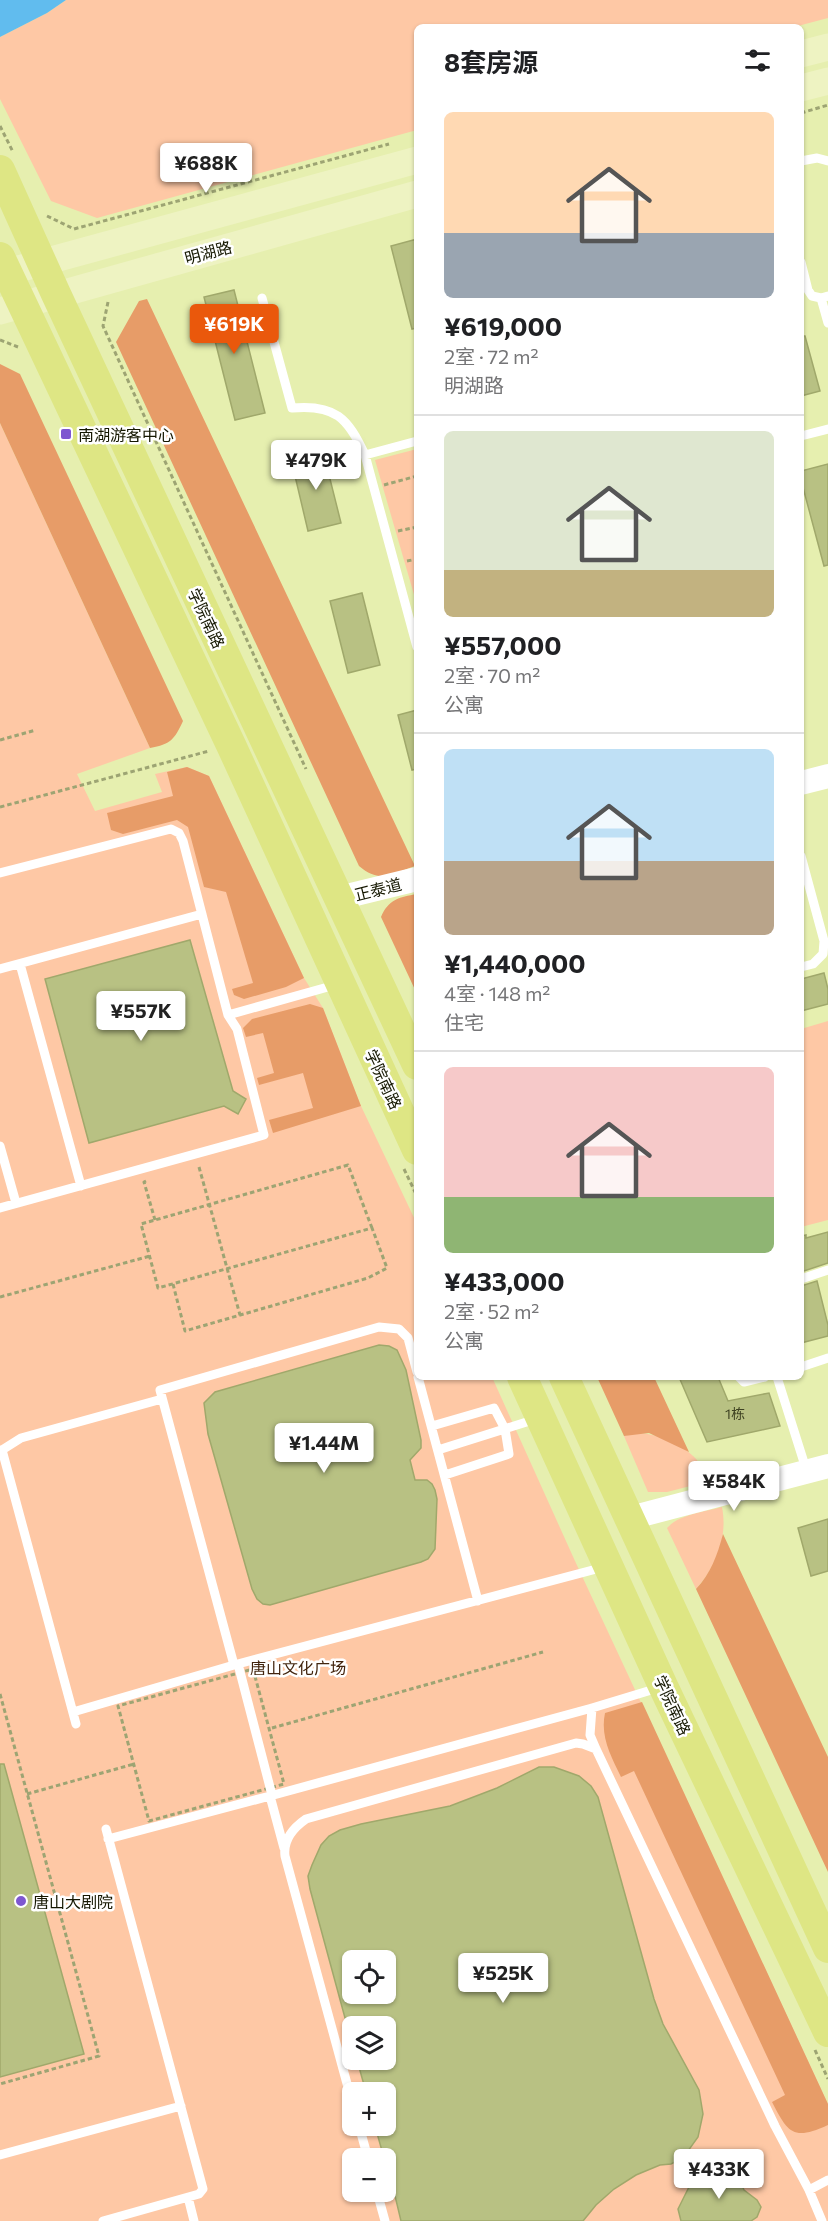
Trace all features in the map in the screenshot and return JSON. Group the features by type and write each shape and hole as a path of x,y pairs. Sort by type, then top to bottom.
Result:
{"main road":[{"path":"804,53 828,47"},
{"path":"804,87 828,81"},
{"name":"明湖路","path":"2,268 43,262 414,161"},
{"name":"学院南路","path":"8,163 56,294 414,1059"},
{"name":"明湖路","path":"12,307 414,195"},
{"name":"学院南路","path":"2,268 12,307 231,745 414,1143"},
{"name":"学院南路","path":"523,1380 663,1686 828,2031"},
{"path":"565,1380 828,1948"}],"street":[{"path":"804,782 828,776"},
{"name":"正泰道","path":"339,898 414,880"},
{"path":"630,1518 817,1469"}],"lane":[{"path":"804,160 817,158 828,161"},
{"path":"804,274 812,296 825,297 828,323"},
{"path":"262,298 292,408 323,408 341,418 354,431 365,455 414,636"},
{"path":"804,435 828,429"},
{"path":"365,455 414,442"},
{"path":"0,873 171,829 179,833 228,1015 237,1029 264,1135 0,1208"},
{"path":"804,867 824,941 823,954 813,964 804,966"},
{"path":"0,969 202,914"},
{"path":"20,963 81,1186"},
{"path":"228,1015 341,984"},
{"path":"0,1146 16,1203"},
{"path":"804,1278 828,1270"},
{"path":"347,2082 160,1390 379,1327 399,1329 408,1338 414,1361"},
{"path":"804,1366 828,1358"},
{"path":"419,1380 478,1601"},
{"path":"778,1380 817,1469"},
{"path":"76,1724 1,1450 21,1438 162,1399"},
{"path":"432,1425 494,1408 505,1429 509,1454 445,1475"},
{"path":"438,1450 541,1417"},
{"path":"73,1712 236,1665 609,1565"},
{"path":"108,1839 592,1708 663,1686"},
{"path":"592,1708 590,1735 596,1749 822,2221"},
{"path":"284,1848 289,1836 306,1819 576,1743 596,1749"},
{"path":"103,2221 199,2194 203,2189 106,1829"},
{"path":"0,2155 181,2106"},
{"path":"809,2190 828,2180"},
{"path":"188,2197 194,2221"},
{"path":"380,2202 385,2221"}],"path":[{"path":"804,112 828,105"},
{"path":"0,126 8,163"},
{"path":"46,216 74,229 394,142"},
{"path":"119,299 108,302 103,326 307,773"},
{"path":"374,487 414,477"},
{"path":"386,534 414,528"},
{"path":"0,740 36,730"},
{"path":"0,807 231,745"},
{"path":"173,1284 185,1331 368,1278 387,1268 372,1228 348,1165 141,1224 158,1288 372,1228"},
{"path":"188,1170 199,1167 240,1315"},
{"path":"155,1179 144,1182 155,1220"},
{"path":"0,1297 150,1256"},
{"path":"272,1728 543,1652"},
{"path":"253,1669 284,1784 149,1821 134,1764 118,1706 253,1669"},
{"path":"0,1694 99,2056 0,2084"},
{"path":"27,1794 134,1764"}],"green space":[{"path":"66,0 828,0 828,18 804,24 414,24 414,131 97,218 51,201 0,99 0,37 47,13"},
{"name":"唐山文化广场","path":"0,423 150,748 77,774 95,811 162,792 155,774 187,767 209,776 304,978 323,1008 361,1106 414,1218 414,1380 493,1380 575,1561 828,2104 828,2221 0,2221"},
{"path":"414,450 414,595 375,460"},
{"path":"828,1021 828,1220 804,1226 804,1028"},
{"path":"636,1433 660,1437 677,1444 697,1460 706,1482 667,1492 648,1492 624,1436"},
{"path":"722,1507 723,1529 719,1551 709,1571 696,1589 667,1528 685,1517"}],"shaded area":[{"path":"147,299 414,866 380,876 373,875 359,866 116,342 139,301"},
{"path":"0,364 20,374 183,721 174,737 163,745 150,748 0,423"},
{"path":"187,767 209,776 304,978 286,987 244,999 234,995 232,989 253,983 226,892 204,887 188,827 177,820 123,834 111,830 107,813 173,796 167,772"},
{"path":"414,894 414,988 381,917 391,903"},
{"path":"310,1004 323,1008 361,1106 273,1133 269,1120 313,1108 303,1073 259,1085 257,1078 274,1073 263,1033 246,1037 243,1028 252,1019"},
{"path":"598,1380 655,1380 689,1452 649,1433 624,1436"},
{"path":"723,1534 828,1757 828,1872 696,1589 713,1564"},
{"path":"642,1702 828,2104 828,2125 807,2133 799,2133 788,2127 778,2113 772,2102 785,2095 634,1771 621,1777 614,1762 605,1738 605,1713"}],"water":[{"path":"0,0 66,0 47,13 0,37"}],"building":[{"path":"414,240 414,329 412,329 391,246"},
{"path":"234,290 265,413 235,420 204,297"},
{"path":"804,336 805,336 820,391 804,395"},
{"path":"323,451 341,523 308,531 291,459"},
{"path":"828,464 828,565 824,566 804,491 804,470"},
{"path":"362,593 380,665 348,673 330,601"},
{"path":"414,711 414,770 412,770 398,715"},
{"path":"190,940 233,1091 246,1099 238,1114 224,1106 89,1143 45,979"},
{"path":"824,973 828,989 828,1004 804,1010 804,978"},
{"path":"828,1232 828,1263 804,1271 804,1235 806,1235 806,1238"},
{"path":"817,1281 828,1325 828,1336 804,1342 804,1285"},
{"path":"379,1345 397,1350 406,1370 421,1440 421,1448 410,1460 415,1480 427,1480 435,1490 437,1499 435,1549 428,1559 421,1562 270,1605 263,1604 257,1599 252,1589 208,1434 204,1403 215,1392"},
{"path":"680,1380 719,1380 728,1401 769,1393 780,1426 707,1442"},
{"path":"828,1519 828,1571 811,1576 798,1528"},
{"name":"唐山大剧院","path":"0,1764 4,1764 84,2054 0,2077"},
{"path":"539,1767 554,1767 579,1776 591,1786 598,1797 654,1999 663,2024 699,2090 703,2114 698,2137 683,2158 636,2175 614,2189 583,2221 401,2221 396,2200 396,2148 381,2148 378,2136 396,2136 396,2082 363,2082 360,2070 396,2070 396,2016 344,2016 308,1876 321,1845 329,1836 340,1830 450,1806 497,1788"},
{"path":"718,2168 726,2168 737,2174 744,2190 757,2200 761,2207 757,2217 751,2221 681,2221 678,2209 689,2187"}],"place":[{"name":"南湖游客中心","path":"66,434"},
{"name":"唐山大剧院","path":"21,1901"}]}
